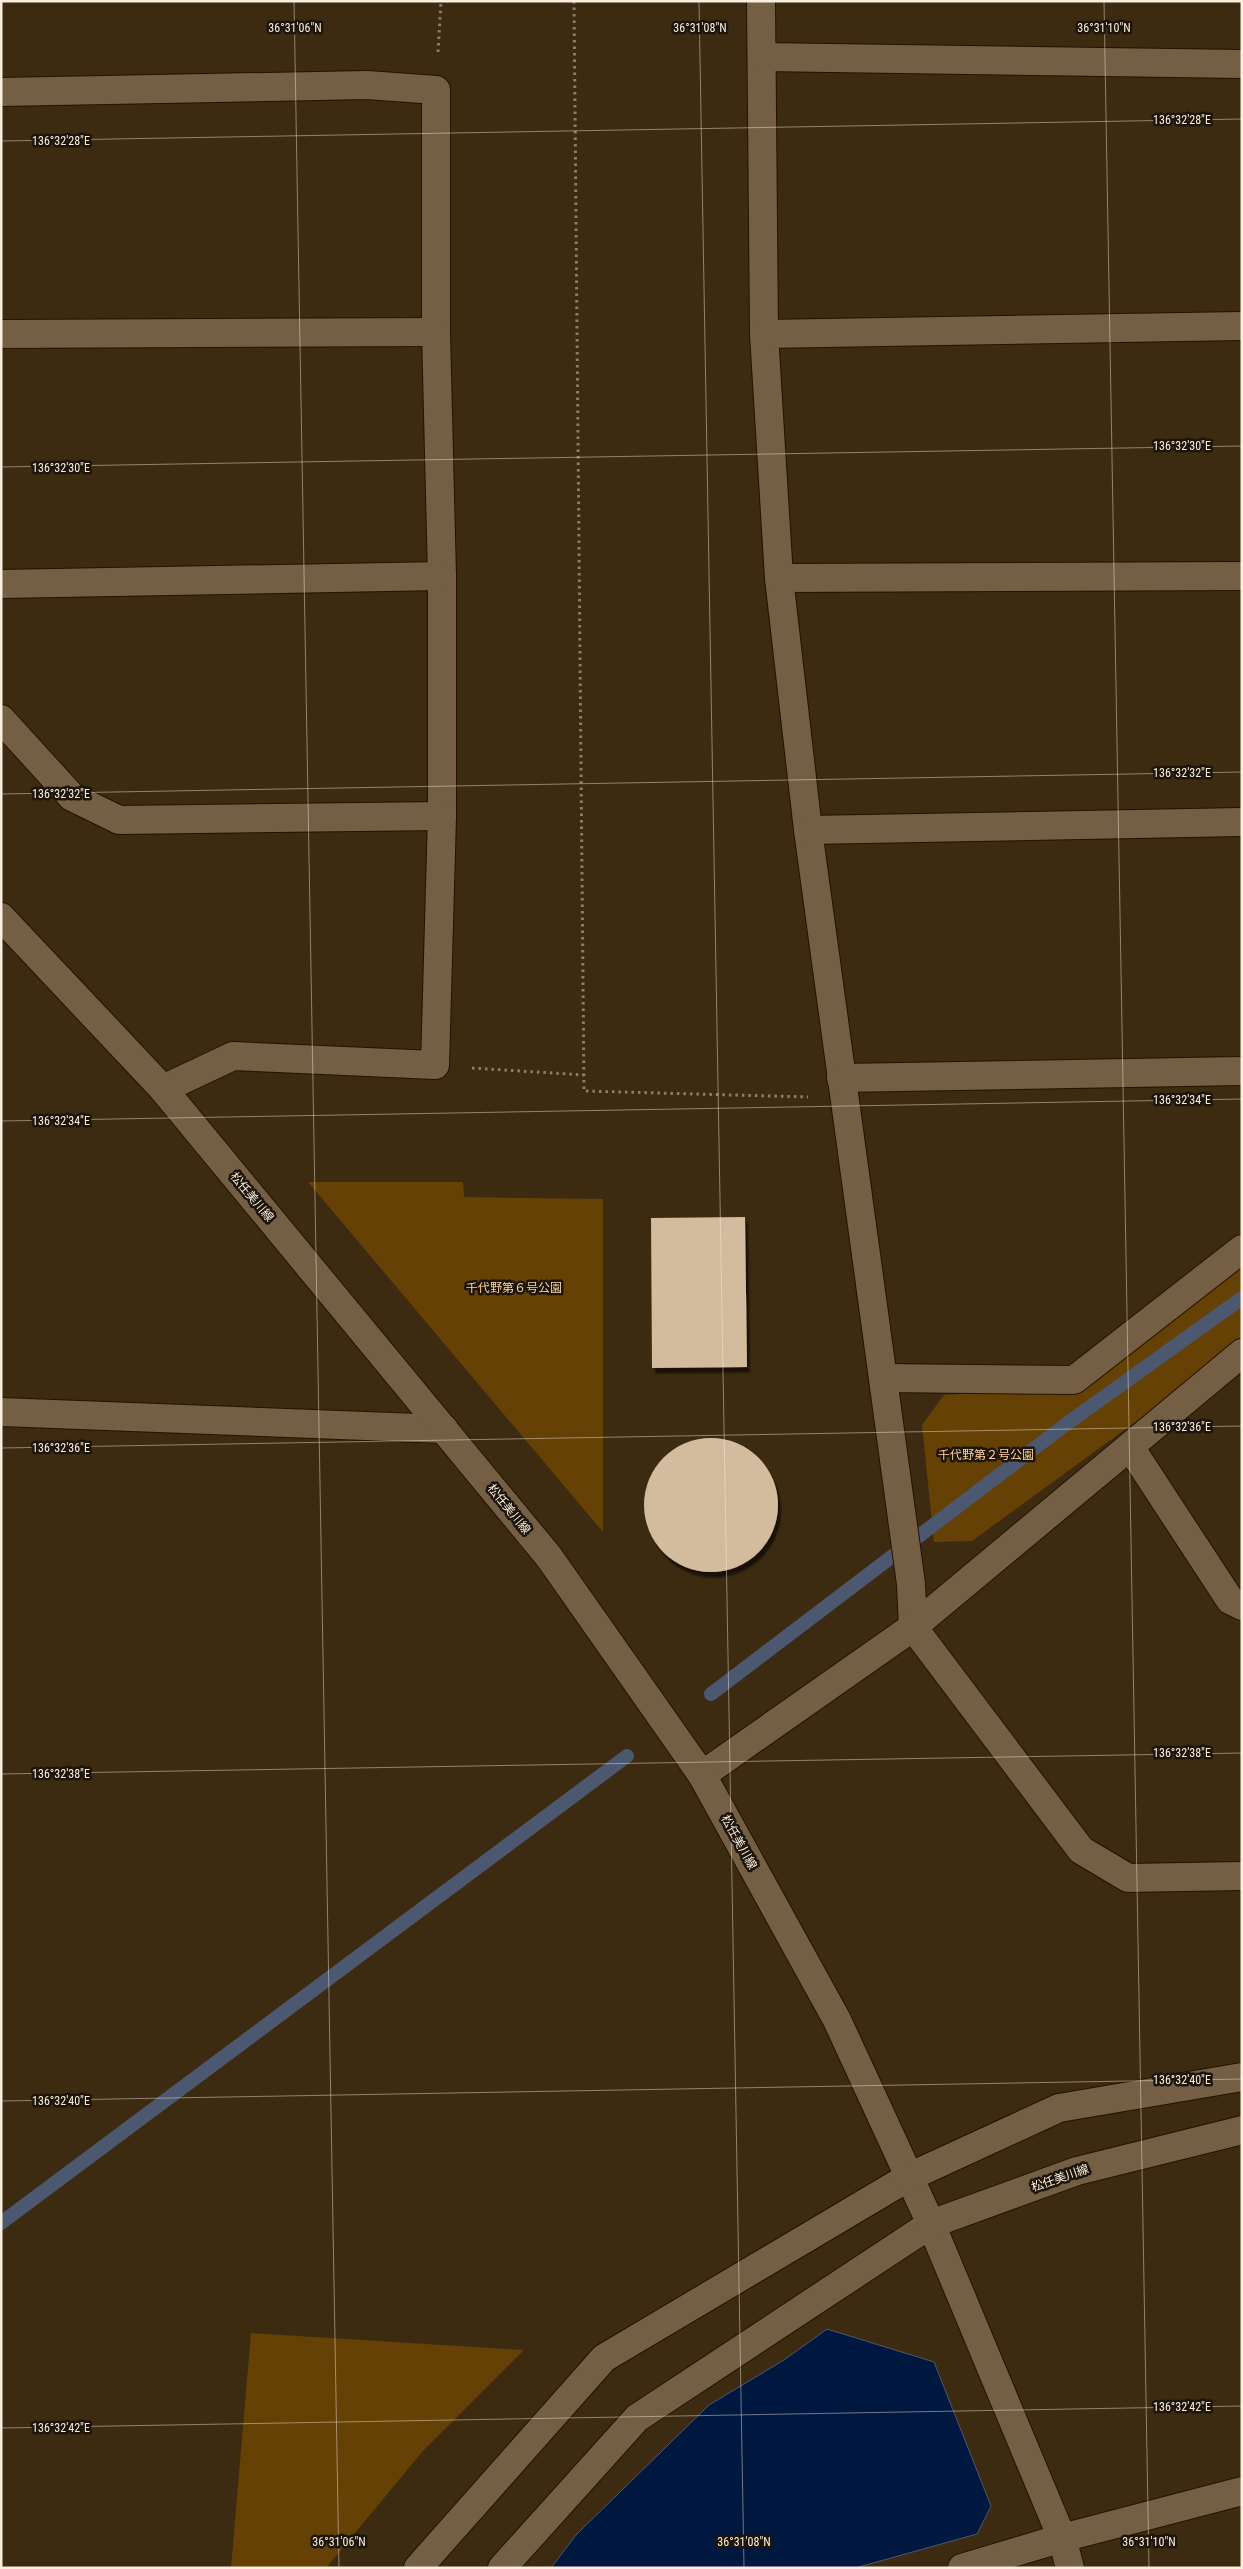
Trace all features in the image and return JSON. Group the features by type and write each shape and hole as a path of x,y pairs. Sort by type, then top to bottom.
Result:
{"street":[{"path":"761,1 764,334 779,578 808,830 911,1584 913,1627 1081,1850 1128,1878 1242,1876"},
{"path":"762,57 1242,64"},
{"path":"1,92 367,85 436,90 436,332 442,576 442,816 435,1065 232,1056 163,1089"},
{"path":"764,334 1242,326"},
{"path":"1,334 436,332"},
{"path":"1,584 442,576"},
{"path":"779,578 1242,576"},
{"path":"1,719 72,797 119,820 442,816"},
{"path":"808,830 1242,822"},
{"name":"松任美川線","path":"1,917 163,1089 549,1557 702,1775 837,2020 931,2224 1077,2171 1242,2130"},
{"path":"843,1088 1242,1071"},
{"path":"883,1378 1074,1380 1242,1249"},
{"path":"702,1775 913,1627 1062,1501 1238,1359"},
{"path":"1,1412 444,1428"},
{"path":"1130,1446 1230,1600 1242,1606"},
{"path":"418,2568 604,2358 909,2177 1059,2108 1242,2077"},
{"path":"502,2568 637,2418 931,2224 1062,2538 1070,2568"},
{"path":"962,2568 1062,2538 1242,2491"}],"path":[{"path":"436,90 441,1"},
{"path":"574,1 584,1091 843,1088"},
{"path":"435,1065 584,1075"}],"green space":[{"name":"千代野第６号公園","path":"308,1182 463,1182 464,1197 603,1199 603,1532"},
{"name":"千代野第２号公園","path":"1242,1266 1242,1344 972,1541 934,1542 922,1425 944,1395 1090,1386"},
{"path":"251,2333 524,2350 422,2452 326,2568 231,2568"}],"water":[{"path":"827,2329 934,2362 991,2506 977,2534 855,2568 551,2568 576,2535 709,2405 784,2360"}],"building":[{"path":"745,1217 747,1367 652,1368 651,1218"},
{"path":"711,1438 736,1444 758,1458 772,1480 778,1505 772,1530 758,1552 736,1566 711,1572 686,1566 664,1552 650,1530 644,1505 650,1480 664,1458 686,1444"}],"waterway":[{"path":"711,1694 1065,1425 1242,1298"},
{"path":"1,2223 627,1756"}]}
